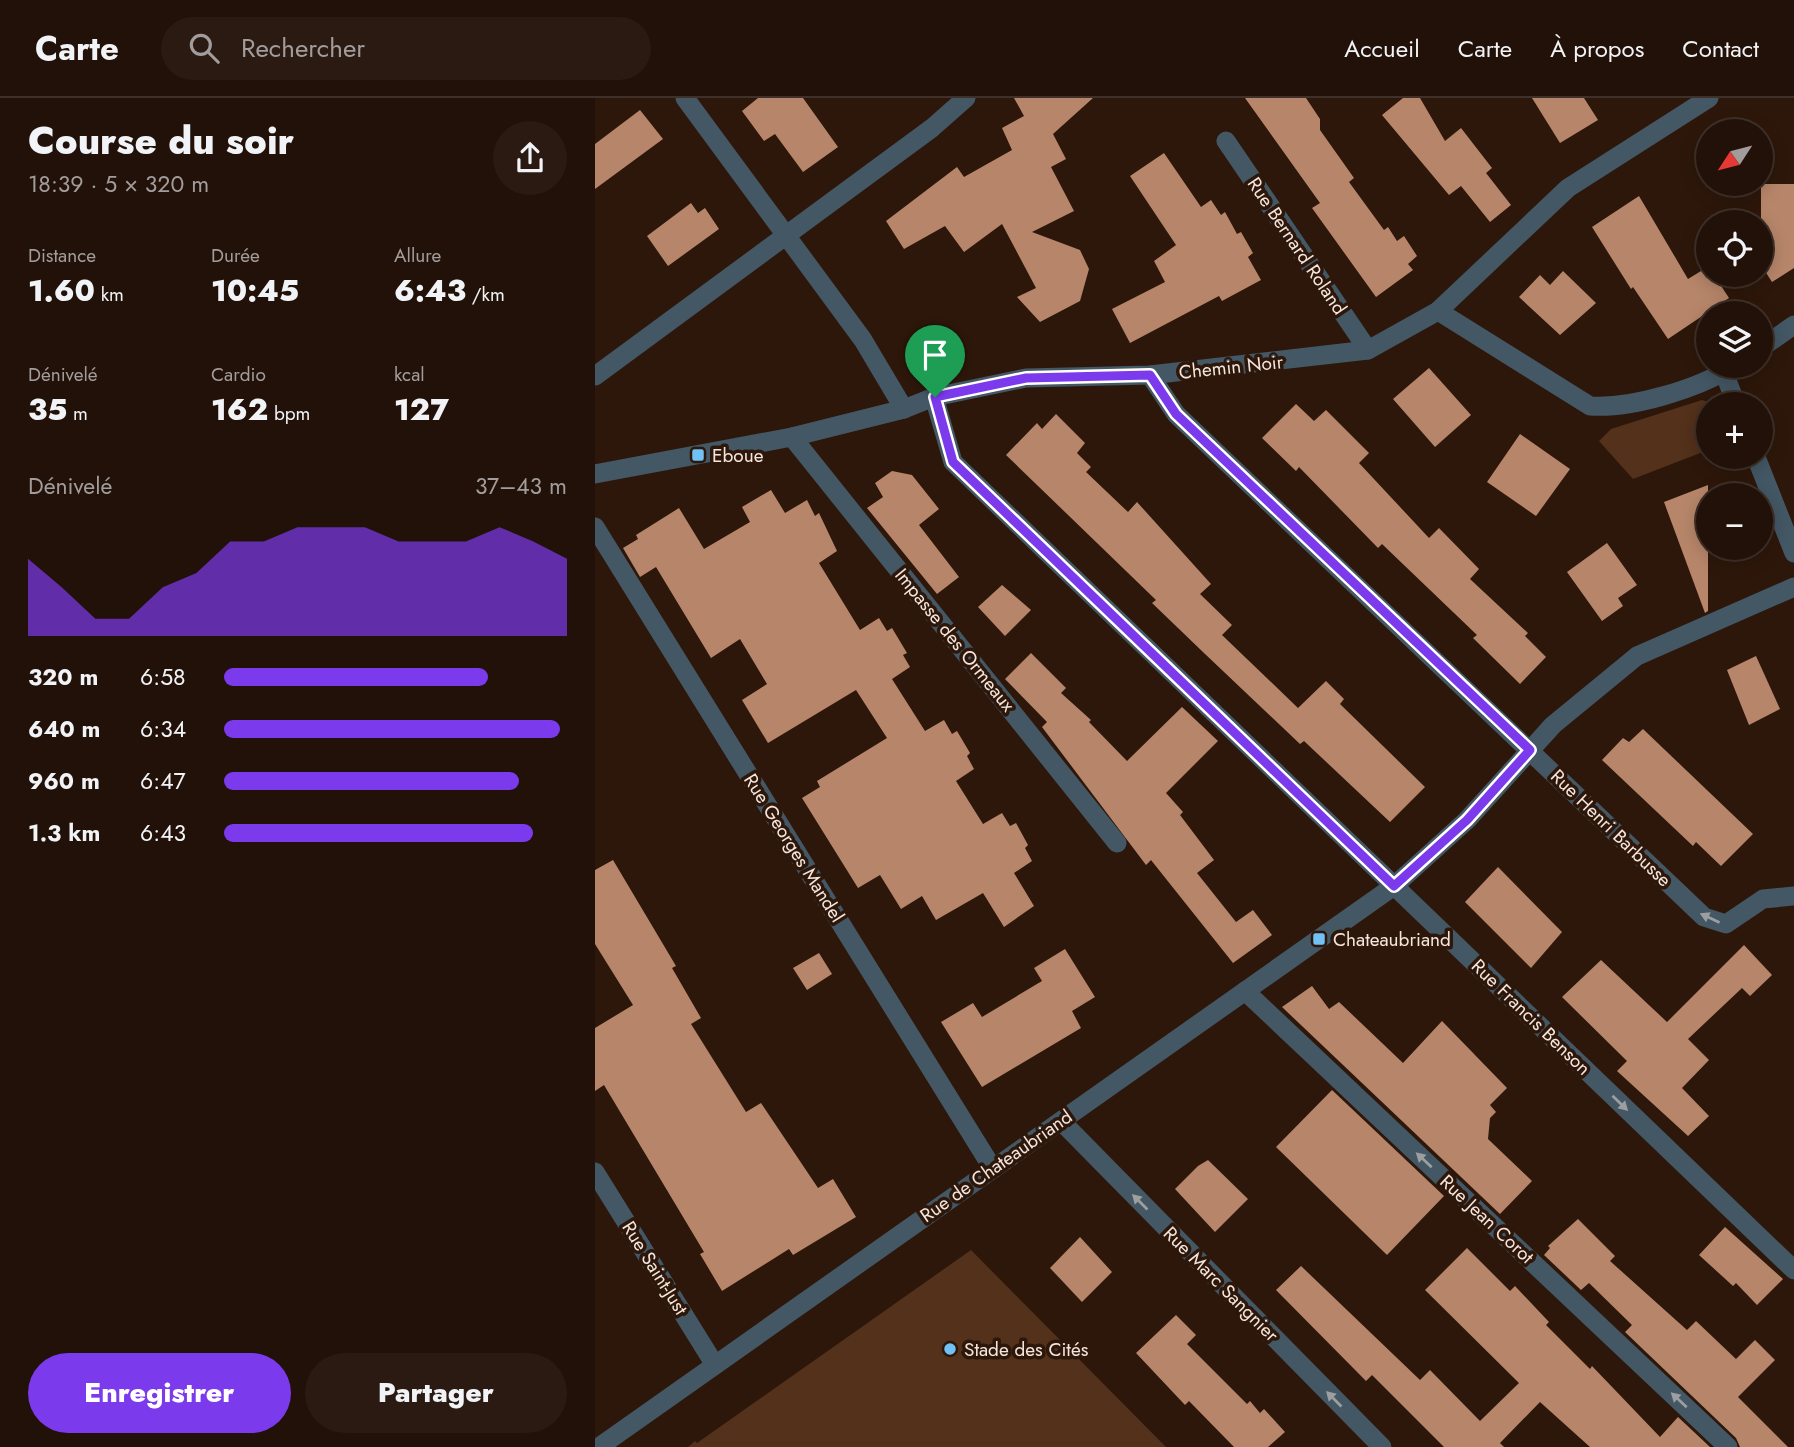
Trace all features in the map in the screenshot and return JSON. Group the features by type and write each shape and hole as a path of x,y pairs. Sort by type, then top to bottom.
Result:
{"street":[{"path":"685,98 863,341 904,408"},
{"path":"595,376 932,128 966,98"},
{"name":"Chemin Noir","path":"595,474 792,437 904,408 935,397 1026,378 1150,375 1368,350 1438,311 1568,188 1681,104 1709,98"},
{"name":"Rue Bernard Roland","path":"1226,141 1368,350"},
{"path":"1438,311 1590,406 1615,408 1703,378"},
{"path":"1773,340 1794,325"},
{"name":"Rue Henri Barbusse","path":"1150,375 1176,414 1704,917 1726,924 1763,899 1794,896"},
{"name":"Rue Francis Benson","path":"935,397 953,462 1794,1270"},
{"name":"Impasse des Ormeaux","path":"792,437 1117,843"},
{"path":"1761,469 1794,553"},
{"name":"Rue Georges Mandel","path":"595,527 993,1169"},
{"name":"Rue de Chateaubriand","path":"599,1447 1394,886 1467,820 1553,725 1637,656 1792,595"},
{"name":"Rue Jean Corot","path":"1245,991 1728,1447"},
{"name":"Rue Marc Sangnier","path":"1061,1121 1383,1447"},
{"name":"Rue Saint-Just","path":"595,1172 715,1365"}],"shaded area":[{"path":"1696,402 1696,455 1633,479 1599,441 1611,429"},
{"name":"Stade des Cités","path":"971,1250 1166,1447 688,1447 695,1441 697,1443"}],"building":[{"path":"758,98 803,98 838,147 803,172 775,134 764,141 742,111"},
{"path":"1014,98 1093,98 1053,134 1066,159 1051,167 1074,211 1032,232 1080,250 1089,269 1080,301 1040,322 1017,297 1036,288 1002,224 964,252 945,226 904,249 886,221 957,167 964,177 1012,150 1002,128 1024,116"},
{"path":"1245,98 1306,98 1320,119 1320,130 1354,178 1349,182 1384,230 1388,227 1397,241 1404,236 1417,256 1408,264 1413,270 1376,297 1312,208 1320,203"},
{"path":"1403,98 1420,98 1445,141 1461,128 1492,168 1486,173 1511,205 1490,222 1461,186 1449,195 1382,115"},
{"path":"1532,98 1584,98 1598,120 1560,143"},
{"path":"640,110 663,139 595,189 595,144"},
{"path":"1164,153 1201,207 1211,200 1221,215 1225,212 1237,234 1241,232 1253,253 1248,257 1261,280 1222,301 1219,296 1130,343 1112,309 1165,282 1154,261 1176,245 1130,176"},
{"path":"1773,184 1794,184 1794,268 1773,281 1773,210 1761,210 1761,196 1773,196"},
{"path":"1639,196 1688,279 1696,274 1696,287 1722,287 1729,298 1725,301 1696,301 1696,320 1668,339 1633,287 1631,289 1592,227"},
{"path":"691,203 698,213 705,208 719,229 668,266 647,236"},
{"path":"1563,271 1596,303 1560,335 1519,297 1540,275 1550,285"},
{"path":"1429,368 1471,415 1435,447 1393,399"},
{"path":"1296,404 1314,421 1326,410 1369,453 1359,463 1429,538 1439,528 1479,569 1470,579 1528,633 1525,636 1546,657 1520,684 1473,638 1477,635 1382,544 1378,548 1299,467 1296,471 1262,438"},
{"path":"1056,414 1085,443 1077,453 1091,467 1086,472 1128,512 1137,502 1211,584 1200,594 1232,625 1222,635 1298,708 1326,681 1344,699 1340,704 1425,787 1390,822 1304,741 1300,744 1204,653 1152,603 1156,600 1006,455 1037,423 1042,429"},
{"path":"1520,434 1570,469 1536,516 1487,482"},
{"path":"892,471 912,475 939,509 919,525 959,577 937,594 867,508 883,497 875,483"},
{"path":"771,490 785,513 807,500 815,516 819,513 837,551 819,563 860,630 879,618 887,631 892,628 907,653 903,655 910,667 892,679 925,731 944,720 952,734 957,731 970,753 967,756 974,769 956,781 983,824 1002,813 1010,826 1016,823 1028,845 1025,848 1032,861 1014,873 1034,906 1004,927 983,893 936,920 922,896 901,909 880,875 858,888 802,798 820,787 817,781 887,738 856,690 768,743 742,700 767,684 740,639 711,658 656,567 640,577 623,548 638,539 636,535 679,508 704,549 750,522 742,507"},
{"path":"1696,490 1696,560 1708,560 1708,611 1705,613 1664,502"},
{"path":"1607,543 1637,585 1618,598 1623,606 1602,621 1567,572"},
{"path":"1002,585 1031,610 1005,636 978,607"},
{"path":"1031,653 1066,688 1061,693 1091,720 1089,722 1127,761 1182,707 1218,741 1166,793 1183,812 1180,815 1214,860 1197,873 1236,922 1253,910 1272,935 1233,963 1151,860 1146,865 1042,727 1047,722 1005,679"},
{"path":"1756,656 1780,709 1749,725 1727,670"},
{"path":"1643,729 1753,834 1721,866 1696,842 1693,846 1602,760 1623,738 1629,742"},
{"path":"613,860 676,966 672,968 701,1018 691,1024 746,1112 761,1103 818,1188 833,1179 856,1217 793,1255 789,1249 722,1291 700,1254 704,1252 604,1085 595,1091 595,1028 633,1005 595,944 595,870"},
{"path":"1498,867 1562,932 1531,968 1465,902"},
{"path":"1744,945 1772,975 1750,996 1742,988 1688,1039 1709,1060 1682,1088 1709,1116 1688,1136 1617,1071 1627,1061 1562,997 1601,960 1667,1022"},
{"path":"1065,949 1095,997 1072,1011 1081,1028 982,1087 941,1022 973,1003 982,1017 1042,981 1034,968"},
{"path":"819,953 832,974 807,990 793,968"},
{"path":"1312,986 1329,1009 1339,1002 1403,1063 1442,1021 1507,1088 1490,1105 1496,1112 1490,1118 1488,1139 1532,1181 1500,1214 1282,1007"},
{"path":"1332,1090 1444,1196 1387,1255 1276,1147"},
{"path":"1208,1160 1248,1199 1215,1232 1175,1189"},
{"path":"1578,1219 1615,1256 1610,1261 1687,1330 1696,1321 1736,1359 1755,1340 1775,1360 1738,1397 1788,1447 1740,1447 1736,1438 1625,1332 1632,1325 1589,1283 1581,1290 1544,1255 1550,1248 1548,1246"},
{"path":"1725,1227 1783,1279 1757,1305 1736,1283 1733,1286 1699,1255"},
{"path":"1080,1237 1112,1272 1082,1302 1050,1268"},
{"path":"1467,1248 1510,1291 1515,1286 1549,1322 1546,1325 1590,1369 1592,1366 1660,1437 1678,1417 1710,1447 1590,1447 1540,1402 1500,1443 1504,1447 1444,1447 1372,1375 1366,1381 1276,1290 1301,1266 1420,1380 1430,1370 1480,1421 1519,1383 1425,1290"},
{"path":"1176,1315 1196,1335 1187,1344 1247,1404 1250,1401 1260,1413 1264,1409 1285,1432 1268,1447 1234,1447 1189,1401 1185,1405 1136,1353"}],"place":[{"name":"Eboue","path":"698,455"},
{"name":"Chateaubriand","path":"1319,939"},
{"name":"Stade des Cités","path":"950,1349"}],"route":[{"path":"1150,375 1176,414 1530,750 1467,820 1394,886 953,462 935,397 1026,378 1150,375"}]}
